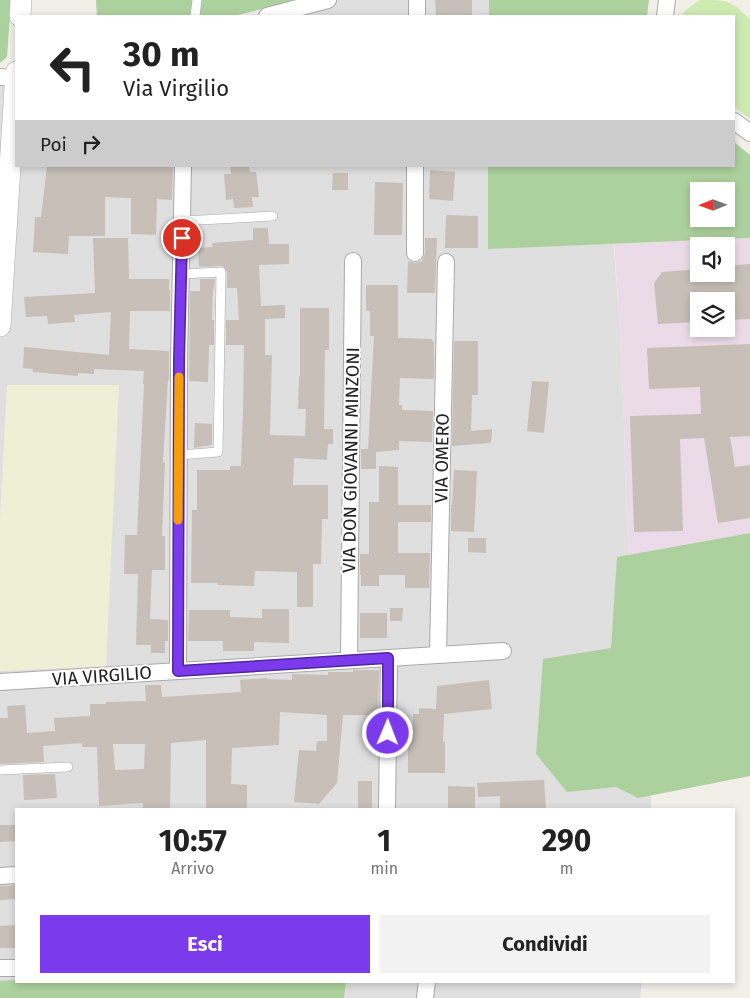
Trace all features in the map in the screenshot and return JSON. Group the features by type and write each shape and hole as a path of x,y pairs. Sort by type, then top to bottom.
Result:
{"street":[{"path":"20,15 22,0"},
{"path":"284,14 328,0"},
{"path":"417,0 417,15"},
{"path":"0,77 15,78"},
{"path":"0,326 15,94"},
{"path":"735,122 750,133"},
{"path":"178,671 183,167"},
{"path":"415,167 415,253"},
{"name":"VIA DON GIOVANNI MINZONI","path":"349,660 354,260"},
{"name":"VIA OMERO","path":"438,655 446,262"},
{"name":"VIA VIRGILIO","path":"0,682 503,651"},
{"path":"387,808 388,658"},
{"path":"0,876 15,875"},
{"path":"0,968 15,968"},
{"path":"426,998 427,983"}],"lane":[{"path":"196,15 197,0"},
{"path":"182,220 273,216"},
{"path":"179,454 218,452 221,272 181,274"},
{"path":"0,770 68,767"}],"shaded area":[{"path":"328,0 592,0 592,15 271,15"},
{"path":"0,78 15,78 15,167 605,167 610,196 620,331 629,555 651,755 651,808 15,808 15,983 642,983 640,998 0,998"},
{"path":"750,238 750,533 629,555 620,331 614,244 690,241 690,282 735,282 735,239"}],"green space":[{"path":"0,0 11,0 7,57 0,63"},
{"path":"96,0 297,0 238,15 97,15"},
{"path":"489,0 649,0 647,15 489,15"},
{"path":"700,0 717,0 728,2 750,19 750,119 735,108 735,15 682,15"},
{"path":"735,143 750,155 750,238 690,237 690,241 488,249 488,167 735,167"},
{"path":"7,385 119,385 106,666 0,671 0,519"},
{"path":"750,533 750,776 638,798 616,787 567,792 536,754 543,659 611,648 617,557"},
{"path":"15,980 15,983 346,983 344,998 0,998 0,981"}],"building":[{"path":"435,0 472,0 472,15 436,15"},
{"path":"47,167 173,167 172,200 157,199 156,235 131,234 131,198 105,197 105,236 69,236 68,254 33,252 35,217 41,217"},
{"path":"230,167 249,167 250,172 256,172 259,197 252,197 253,207 234,208 233,199 226,200 224,174 231,174"},
{"path":"430,170 455,172 453,201 429,199"},
{"path":"333,173 348,173 348,190 332,190"},
{"path":"375,182 403,183 402,235 374,235"},
{"path":"446,215 478,216 478,248 445,248"},
{"path":"253,228 268,228 269,244 289,244 289,264 259,265 261,306 285,305 285,318 265,319 265,355 272,355 270,435 305,436 306,409 298,409 300,308 329,308 329,350 325,350 324,429 333,429 333,444 328,444 327,460 294,458 293,485 328,485 328,519 322,519 321,564 313,564 313,607 297,607 297,572 255,571 254,586 191,583 192,510 197,510 197,470 230,470 230,466 241,466 243,410 244,345 226,345 226,320 239,320 237,288 227,288 227,272 224,267 199,267 198,248 213,247 212,243 253,240"},
{"path":"93,238 128,238 129,279 169,279 170,311 130,311 129,349 169,351 169,380 163,462 165,463 162,536 165,536 165,570 152,570 150,619 168,620 168,641 165,641 165,653 151,653 151,645 136,645 138,574 124,574 125,535 137,535 144,371 94,369 94,374 78,373 78,376 33,372 33,369 23,368 24,347 109,355 111,312 74,315 75,322 48,324 47,316 26,317 24,297 95,293"},
{"path":"425,238 437,238 435,293 407,293 408,261 415,263 422,261 425,253"},
{"path":"750,264 750,319 735,320 735,292 690,292 690,322 658,324 654,283 662,272 690,270 690,282 735,282 735,265"},
{"path":"200,279 215,279 212,320 214,320 214,345 209,345 208,382 189,381 190,291 200,291"},
{"path":"366,285 398,285 398,338 432,339 434,341 434,379 400,378 399,405 402,405 402,410 433,411 432,442 399,441 399,450 376,452 376,469 361,469 361,449 368,449 374,336 370,336 370,311 366,311"},
{"path":"454,341 478,341 478,395 472,395 471,431 492,429 491,443 452,446"},
{"path":"750,344 750,436 730,437 735,467 750,465 750,518 718,523 704,438 680,439 683,531 634,532 630,416 701,414 700,387 649,389 647,348"},
{"path":"532,381 549,382 544,433 527,431"},
{"path":"195,423 212,424 212,445 194,448"},
{"path":"379,466 398,467 398,505 431,505 431,522 398,522 398,553 430,553 429,588 405,588 405,575 379,575 379,586 361,586 360,554 369,554 369,502 379,502"},
{"path":"454,470 477,471 474,532 451,531"},
{"path":"468,538 486,538 486,553 468,552"},
{"path":"390,608 403,608 402,621 390,621"},
{"path":"262,609 289,609 289,643 254,642 254,651 223,651 223,641 188,641 189,610 230,610 230,617 262,618"},
{"path":"360,613 387,613 387,638 360,638"},
{"path":"379,670 378,715 343,715 337,783 319,804 294,802 299,750 316,751 317,741 327,741 327,715 280,712 279,745 232,748 231,784 247,785 247,808 206,808 206,740 171,743 170,808 143,808 143,803 99,806 97,747 82,747 82,743 43,746 44,762 0,764 0,718 8,718 7,706 25,705 27,733 55,731 54,718 90,716 90,704 146,701 145,685 161,685 162,697 241,692 240,680 267,678 292,680 292,674 328,675 328,672","holes":["113,744 145,744 144,769 115,770"]},
{"path":"489,680 492,709 444,714 445,773 408,773 408,742 412,742 413,714 419,714 419,708 436,709 437,686"},
{"path":"55,774 57,798 24,800 23,775"},
{"path":"544,780 546,808 500,808 500,796 478,797 477,783"},
{"path":"358,781 372,781 372,808 358,808"},
{"path":"448,786 475,787 475,808 448,808"},
{"path":"0,825 15,825 15,841 0,842"},
{"path":"15,885 15,899 0,900 0,886"},
{"path":"15,925 15,948 0,948 0,926"}],"slow traffic":[{"path":"178,520 179,377"}],"route":[{"path":"182,238 179,361 178,671 388,658 388,733"}]}
